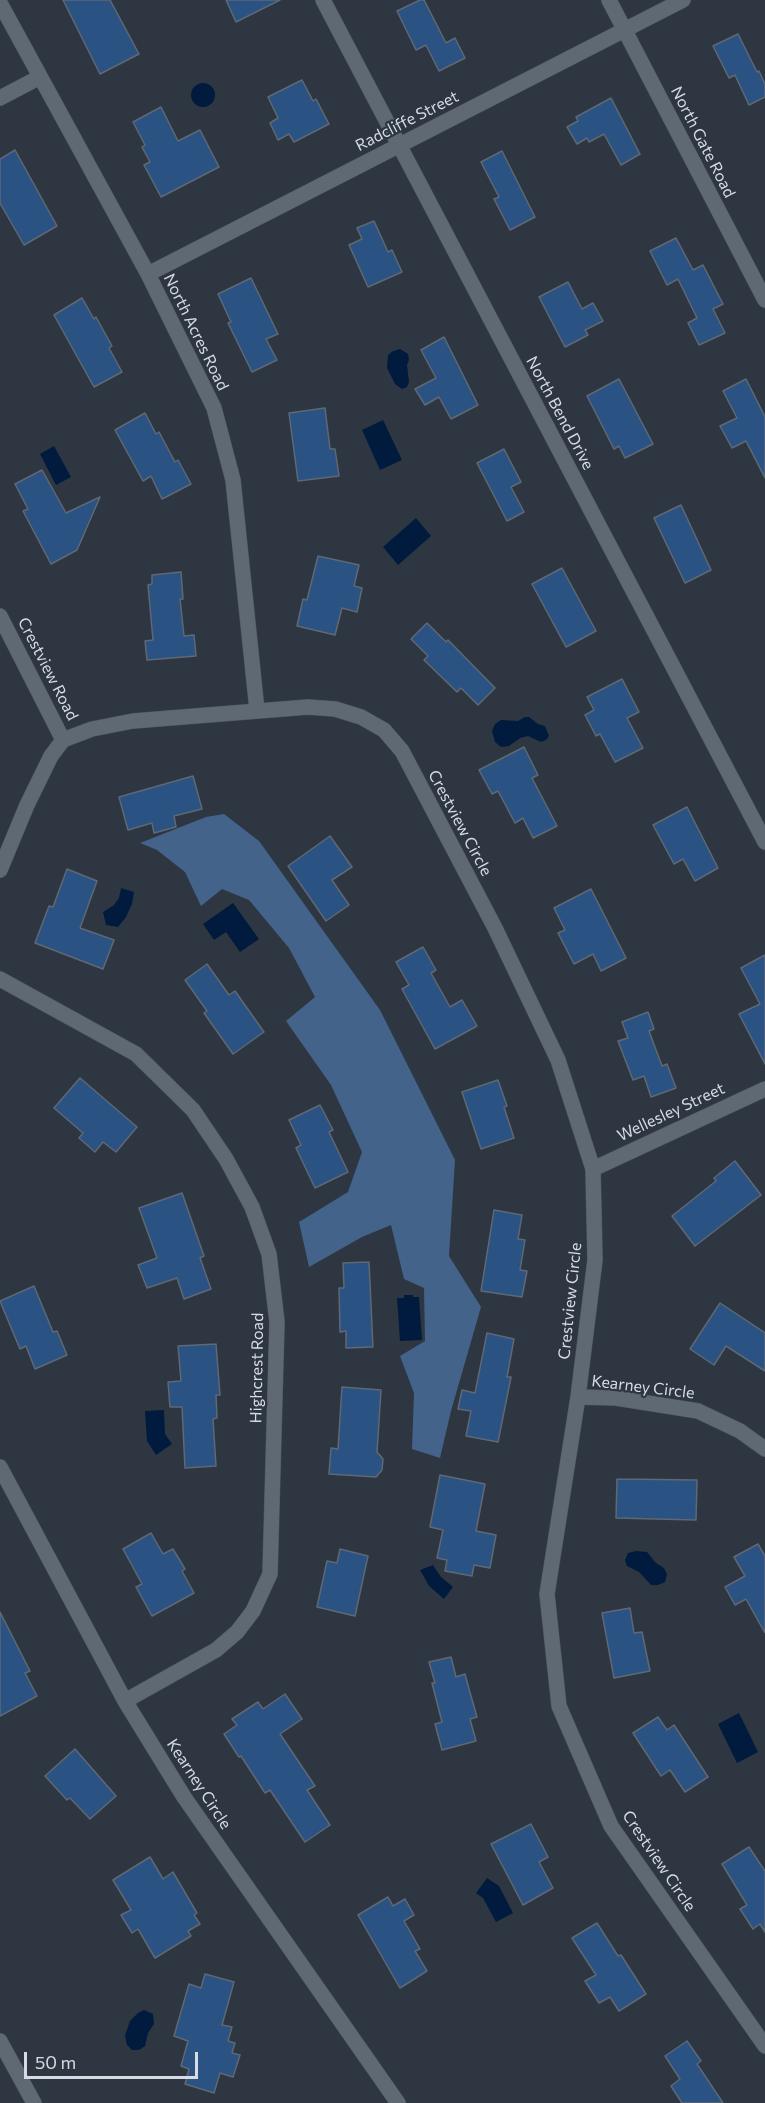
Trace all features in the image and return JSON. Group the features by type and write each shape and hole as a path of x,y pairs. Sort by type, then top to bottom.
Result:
{"street":[{"name":"North Bend Drive","path":"323,0 765,843"},
{"name":"North Gate Road","path":"609,0 765,300"},
{"name":"Radcliffe Street","path":"148,274 683,0"},
{"name":"North Acres Road","path":"0,3 148,274 214,408 233,480 256,710"},
{"path":"0,98 40,77"},
{"name":"Crestview Road","path":"0,616 63,740"},
{"name":"Crestview Circle","path":"63,740 92,729 133,721 308,707 335,709 361,717 384,730 402,752 495,928 558,1060 593,1169 595,1260 578,1397 547,1594 559,1706 611,1826 765,2046"},
{"path":"0,870 32,795 51,756 63,740"},
{"name":"Highcrest Road","path":"0,979 136,1054 193,1110 226,1159 252,1208 269,1254 277,1322 270,1574 253,1611 237,1632 216,1650 125,1701"},
{"name":"Wellesley Street","path":"593,1169 765,1089"},
{"name":"Kearney Circle","path":"578,1397 616,1398 698,1412 740,1431 765,1449"},
{"name":"Kearney Circle","path":"0,1467 125,1701 184,1797 398,2103"},
{"path":"0,2041 34,2103"}],"shaded area":[{"path":"198,83 208,83 215,90 215,100 208,107 198,107 191,100 191,90"},
{"path":"400,349 408,354 409,360 407,365 409,382 407,387 402,389 395,384 387,368 388,355"},
{"path":"383,420 402,460 380,470 362,430"},
{"path":"54,446 71,477 56,485 40,454"},
{"path":"416,518 431,536 398,565 383,547"},
{"path":"525,717 545,726 549,736 546,740 541,742 528,736 520,738 509,746 501,747 495,742 492,731 495,724 501,720 518,721"},
{"path":"224,814 259,841 380,1010 455,1160 449,1256 481,1307 440,1458 412,1449 414,1393 400,1356 425,1341 424,1288 404,1279 391,1225 362,1237 309,1267 299,1222 348,1192 362,1152 331,1085 286,1021 315,997 289,948 249,900 222,889 201,906 185,872 157,850 140,843 206,817"},
{"path":"121,888 134,892 132,904 118,927 106,925 103,912 114,905 119,898"},
{"path":"233,903 259,939 240,952 226,932 214,940 203,924"},
{"path":"404,1295 419,1297 422,1340 400,1341 397,1298 404,1298"},
{"path":"164,1410 165,1434 172,1444 156,1455 147,1441 145,1411"},
{"path":"647,1552 656,1563 664,1568 667,1574 665,1582 651,1585 639,1572 627,1566 625,1560 628,1553"},
{"path":"433,1565 441,1577 453,1587 444,1599 429,1586 420,1570"},
{"path":"739,1713 758,1752 737,1763 718,1724"},
{"path":"487,1878 499,1886 513,1913 496,1922 483,1898 476,1893"},
{"path":"144,2010 153,2014 154,2024 148,2033 145,2046 139,2050 132,2050 127,2045 125,2035 130,2021"}],"building":[{"path":"63,0 110,0 139,54 100,74"},
{"path":"226,0 280,0 236,22"},
{"path":"424,0 446,43 455,38 465,58 439,71 426,45 416,50 397,11"},
{"path":"738,34 765,84 765,97 749,105 735,75 729,78 713,46"},
{"path":"302,80 313,101 316,99 329,124 294,142 289,134 278,140 270,123 278,118 268,97"},
{"path":"611,98 640,154 621,165 604,134 589,142 587,138 577,144 567,127 578,121 576,117"},
{"path":"161,107 178,141 200,130 219,167 161,197 144,165 150,162 142,147 145,145 133,122"},
{"path":"15,150 57,226 24,245 0,203 0,159"},
{"path":"502,151 535,217 510,230 494,199 499,197 481,162"},
{"path":"374,221 388,252 392,250 402,272 368,287 349,245 362,239 357,228"},
{"path":"676,238 693,270 703,265 723,304 713,309 725,333 699,345 688,323 697,318 678,279 667,285 650,251"},
{"path":"251,278 278,334 266,339 277,360 252,372 228,323 231,322 218,294"},
{"path":"568,282 582,309 593,303 603,321 585,330 588,335 565,347 539,297"},
{"path":"82,298 94,319 96,317 112,346 109,348 122,372 94,387 54,315"},
{"path":"444,337 478,405 451,419 439,397 425,405 415,389 436,378 421,350"},
{"path":"619,379 653,444 625,458 619,446 614,449 587,396"},
{"path":"746,379 765,417 765,478 746,441 732,448 720,426 737,418 723,391"},
{"path":"325,408 330,449 335,449 339,476 298,481 289,413"},
{"path":"145,413 156,434 159,432 175,462 178,460 191,484 162,499 151,476 143,481 115,430"},
{"path":"504,449 521,482 511,487 524,512 507,521 477,463"},
{"path":"42,470 66,513 100,497 77,550 51,564 23,511 28,509 15,484"},
{"path":"681,505 711,570 685,583 654,518"},
{"path":"318,556 359,565 354,586 362,588 357,612 342,608 335,635 297,626 303,599 307,600"},
{"path":"562,568 596,631 566,647 532,584"},
{"path":"181,572 183,599 180,599 184,636 194,635 196,656 147,660 145,641 153,640 148,585 152,584 152,575"},
{"path":"427,623 446,642 448,640 495,688 478,705 461,688 457,692 424,660 428,656 411,639"},
{"path":"622,679 639,712 627,718 643,748 615,762 600,734 596,736 585,715 594,710 587,697"},
{"path":"524,747 538,775 532,778 557,826 533,838 523,818 515,823 498,791 492,794 479,770"},
{"path":"193,776 202,809 174,816 176,827 154,833 152,823 128,830 119,797"},
{"path":"687,807 718,868 695,881 683,859 674,864 653,825"},
{"path":"330,836 352,867 332,880 349,905 326,921 288,866"},
{"path":"67,869 97,881 80,928 114,940 103,969 35,943 49,906 53,907"},
{"path":"591,889 626,958 601,971 593,954 574,964 558,933 565,930 554,908"},
{"path":"423,947 436,970 431,973 450,1007 462,1000 477,1026 435,1049 402,989 409,985 396,962"},
{"path":"765,955 765,1064 739,1014 760,1004 741,968"},
{"path":"207,964 229,995 235,991 264,1032 233,1054 204,1013 207,1011 185,980"},
{"path":"648,1012 654,1029 649,1031 662,1066 667,1064 676,1088 651,1097 644,1076 633,1080 618,1041 628,1038 622,1022"},
{"path":"80,1078 137,1127 116,1152 103,1142 95,1152 79,1138 83,1133 54,1108"},
{"path":"498,1080 514,1138 481,1149 462,1092"},
{"path":"320,1105 333,1130 329,1132 348,1172 315,1188 296,1148 301,1145 289,1120"},
{"path":"735,1161 761,1195 695,1246 672,1216 716,1181 714,1178"},
{"path":"182,1193 204,1256 200,1258 211,1289 184,1299 177,1278 147,1288 138,1265 157,1258 139,1208"},
{"path":"494,1210 522,1215 518,1239 525,1240 520,1270 527,1271 522,1297 481,1291"},
{"path":"369,1262 373,1347 346,1348 346,1331 340,1332 339,1288 344,1288 343,1263"},
{"path":"34,1286 53,1332 57,1331 67,1355 35,1369 26,1346 20,1349 0,1301"},
{"path":"720,1303 765,1333 765,1371 726,1346 714,1365 690,1349"},
{"path":"487,1333 514,1339 507,1377 511,1377 498,1442 466,1436 471,1411 458,1409 462,1390 475,1393"},
{"path":"216,1344 220,1395 216,1395 217,1418 213,1419 216,1466 185,1468 182,1407 170,1407 168,1382 181,1381 178,1346"},
{"path":"342,1387 381,1390 377,1452 383,1459 382,1470 376,1477 329,1474 331,1448 338,1449"},
{"path":"440,1475 485,1484 476,1531 496,1535 490,1568 474,1565 472,1576 445,1571 447,1560 437,1558 443,1530 430,1527"},
{"path":"617,1479 697,1480 696,1520 616,1518"},
{"path":"151,1533 163,1554 173,1549 185,1569 182,1571 194,1593 152,1616 136,1587 142,1584 123,1549"},
{"path":"758,1544 765,1556 765,1633 746,1599 735,1605 725,1587 745,1576 734,1557"},
{"path":"340,1549 368,1556 355,1616 317,1607 327,1561 337,1563"},
{"path":"630,1608 634,1633 642,1632 650,1671 614,1678 602,1613"},
{"path":"0,1612 30,1671 25,1673 37,1696 0,1716"},
{"path":"451,1657 456,1677 465,1674 477,1717 470,1719 476,1741 442,1750 435,1724 442,1722 429,1662"},
{"path":"285,1694 302,1719 280,1734 315,1786 307,1790 330,1825 305,1842 270,1790 265,1793 224,1734 237,1725 232,1719 258,1702 263,1709"},
{"path":"658,1717 667,1730 674,1725 708,1777 685,1792 670,1770 661,1776 633,1733"},
{"path":"75,1749 116,1796 90,1819 70,1798 67,1800 45,1776"},
{"path":"531,1824 548,1857 539,1862 553,1888 523,1905 491,1844"},
{"path":"749,1847 765,1871 765,1932 760,1924 753,1929 740,1909 747,1905 722,1864"},
{"path":"150,1857 163,1879 173,1872 197,1913 194,1915 200,1924 188,1931 191,1936 155,1958 138,1929 132,1933 121,1915 131,1910 113,1880"},
{"path":"388,1897 393,1906 405,1899 414,1915 404,1921 420,1949 415,1951 427,1971 400,1988 358,1915"},
{"path":"597,1923 646,1994 619,2011 610,1997 599,2003 585,1981 596,1975 572,1938"},
{"path":"205,1974 234,1982 222,2025 232,2027 228,2041 235,2043 232,2053 240,2055 233,2077 220,2073 214,2093 185,2084 189,2069 181,2066 188,2041 174,2036 189,1984 201,1988"},
{"path":"687,2041 701,2061 697,2064 723,2103 682,2103 671,2086 680,2079 665,2056"}]}
